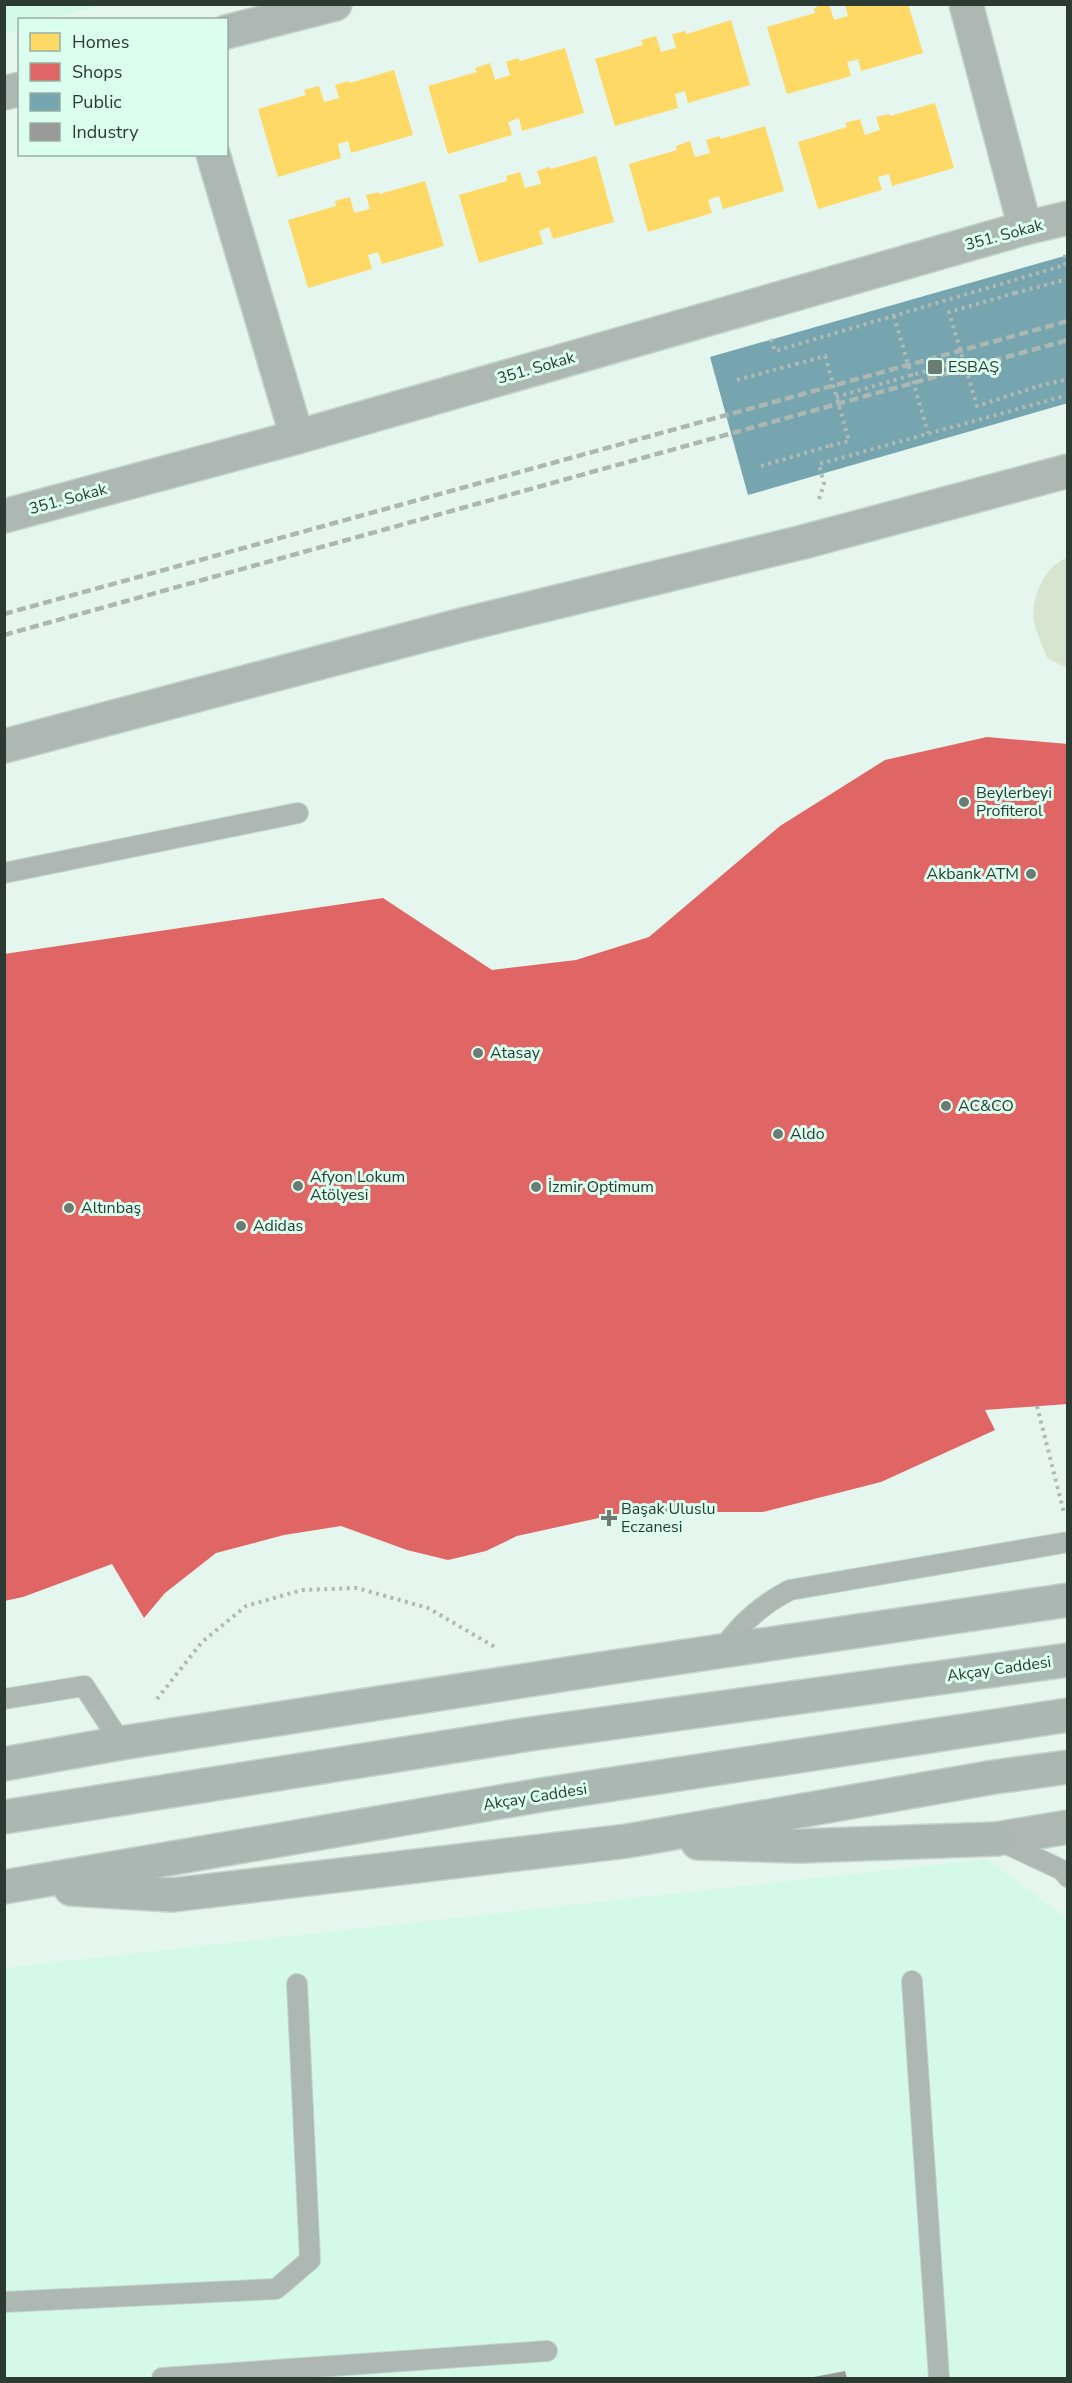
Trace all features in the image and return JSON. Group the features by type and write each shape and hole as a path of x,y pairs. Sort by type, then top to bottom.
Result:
{"highway":[{"path":"4,1764 122,1743 1068,1600"},
{"name":"Akçay Caddesi","path":"4,1816 530,1734 1068,1659"},
{"name":"Akçay Caddesi","path":"8,1886 541,1795 1068,1715"},
{"path":"8,1886 172,1895 627,1840 994,1777 1068,1767"},
{"path":"627,1840 800,1846 996,1839"}],"street":[{"path":"228,31 335,4"},
{"path":"966,4 1025,228"},
{"path":"214,156 297,437"},
{"name":"351. Sokak","path":"4,516 297,437 1025,228 1068,218"},
{"path":"4,746 451,628 803,542 1068,471"},
{"path":"996,1839 1068,1827"}],"lane":[{"path":"4,873 298,813"},
{"path":"720,1652 750,1616 770,1600 790,1590 1068,1542"},
{"path":"4,1699 84,1686 122,1743"},
{"path":"996,1839 1062,1870 1068,1877"},
{"path":"912,1981 939,2379"},
{"path":"4,2302 276,2289 310,2260 297,1984"},
{"path":"162,2379 548,2351"}],"path":[{"path":"1068,279 949,312 977,406 1068,379"},
{"path":"776,351 1007,284"},
{"path":"894,316 928,433"},
{"path":"737,380 825,356 849,441 761,466"},
{"path":"836,397 964,360"},
{"path":"819,464 1068,395"},
{"path":"1037,1406 1065,1517"},
{"path":"122,1743 202,1642 246,1606 302,1590 357,1588 428,1608 491,1644 540,1679"}],"shaded area":[{"path":"5,4 101,4 55,18 18,18 18,29 5,34"},
{"path":"1068,558 1067,668 1047,658 1036,630 1033,612 1037,593 1046,575 1059,562"},
{"path":"987,1859 1067,1918 1067,2378 5,2378 4,1968"}],"building: Homes":[{"path":"829,4 834,20 848,16 845,4 908,4 923,53 861,71 858,59 847,62 851,76 787,94 767,27 815,13 814,8"},
{"path":"731,20 750,85 688,103 685,91 675,94 678,108 615,126 595,59 643,45 641,40 656,36 661,52 676,48 672,34 685,31 687,34"},
{"path":"565,48 584,113 522,131 519,118 508,122 512,135 448,154 428,86 477,72 475,68 490,63 495,80 510,75 506,62 518,58 520,61"},
{"path":"394,70 413,135 351,153 348,141 338,144 341,158 278,177 258,109 306,95 304,90 319,86 324,102 339,98 335,85"},
{"path":"935,103 954,168 892,186 889,174 878,177 882,190 818,209 798,142 847,127 845,123 860,119 865,135 880,130 876,117 889,114 890,116"},
{"path":"765,126 784,191 723,209 719,196 708,200 712,213 648,232 629,164 677,150 676,146 690,141 695,157 710,153 706,140 719,136 721,139"},
{"path":"596,156 614,222 553,239 549,227 539,231 543,244 479,263 459,195 507,181 506,176 520,172 525,188 541,184 537,171"},
{"path":"425,181 444,246 382,264 378,252 368,255 372,269 308,288 288,220 336,206 335,201 350,197 354,213 370,209 366,195 379,192 380,194"}],"building: Shops":[{"name":"İzmir Optimum","path":"987,737 1068,744 1068,1404 985,1410 995,1430 881,1482 763,1512 626,1512 517,1536 486,1551 448,1560 407,1550 341,1526 284,1535 216,1553 165,1593 144,1618 112,1564 23,1597 4,1601 4,954 383,898 492,970 576,960 649,937 780,826 885,760"}],"building: Public":[{"path":"1068,255 1068,403 748,495 710,357"}],"building: Industry":[{"path":"845,2371 847,2378 814,2378 814,2377"}],"railway":[{"path":"4,614 1068,321"},
{"path":"4,635 1068,340"}],"place":[{"name":"ESBAŞ","path":"935,367"},
{"name":"Beylerbeyi Profiterol","path":"964,802"},
{"name":"Akbank ATM","path":"1031,874"},
{"name":"Atasay","path":"478,1053"},
{"name":"AC&CO","path":"946,1106"},
{"name":"Aldo","path":"778,1134"},
{"name":"Afyon Lokum Atölyesi","path":"298,1186"},
{"name":"İzmir Optimum","path":"536,1187"},
{"name":"Altınbaş","path":"69,1208"},
{"name":"Adidas","path":"241,1226"},
{"name":"Başak Uluslu Eczanesi","path":"609,1518"}]}
